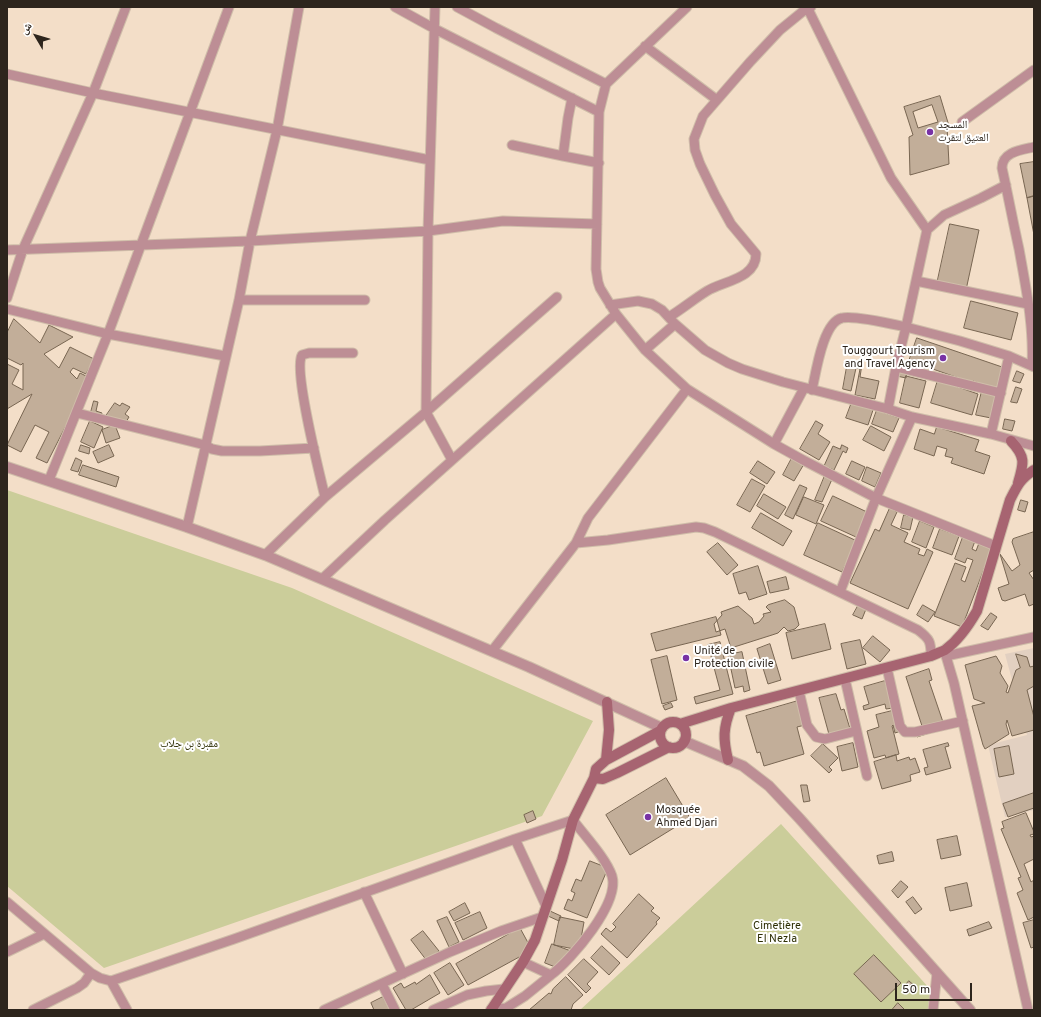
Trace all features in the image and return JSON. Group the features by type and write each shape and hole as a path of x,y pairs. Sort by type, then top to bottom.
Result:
{"main road":[{"path":"680,724 731,708 946,653 970,623 976,611 1010,500 1018,483 1023,461 1021,454 1011,441"},
{"path":"1018,483 1034,470"},
{"path":"606,760 609,730 607,702"},
{"path":"728,760 724,744 724,733 731,708"},
{"path":"491,1010 523,962 535,940 562,860 573,820 594,778 596,769 606,760 661,729 668,722 680,724 685,729 686,733 684,741 677,747 669,747 617,774 603,779 594,778"},
{"path":"661,729 660,735 662,742 669,747"}],"street":[{"path":"7,298 23,249 94,93 126,7"},
{"path":"49,480 108,334 229,7"},
{"path":"187,527 239,300 250,242 277,130 299,7"},
{"path":"395,7 600,112"},
{"path":"435,7 436,29 428,231 426,412 452,460"},
{"path":"457,7 606,84"},
{"path":"687,7 606,84 600,112 597,224 597,277 600,288 616,314 645,350 687,389 774,444 876,498 996,546"},
{"path":"645,350 672,320 708,290 732,281 748,271 754,265 756,254 731,224 715,196 700,164 695,150 694,139 696,130 703,116 780,30 808,7 835,66 891,178 927,230"},
{"path":"645,46 717,100"},
{"path":"962,122 1034,70"},
{"path":"7,74 94,93 430,160"},
{"path":"563,156 572,98"},
{"path":"512,145 599,163"},
{"path":"774,444 808,389 828,329 836,320 842,318 857,318 906,327 1009,356 1033,366 1033,343 1028,304 1002,168 1004,159 1010,154 1034,147"},
{"path":"888,409 927,230 944,215 1006,185"},
{"path":"7,250 250,242 428,231 503,221 597,224"},
{"path":"916,281 1028,304"},
{"path":"265,556 325,497 426,412 557,297"},
{"path":"239,300 365,300"},
{"path":"610,305 638,301 652,304 662,310 706,350 728,363 776,380 888,409 912,417 991,434 1011,441 1034,446"},
{"path":"7,309 108,334 225,356"},
{"path":"322,579 452,460 616,314"},
{"path":"325,497 302,386 299,368 300,357 309,353 353,353"},
{"path":"991,434 1009,356"},
{"path":"896,368 1001,393"},
{"path":"492,651 576,543 588,518 687,389"},
{"path":"77,413 205,445 212,449 222,451 260,451 314,448"},
{"path":"840,592 876,498 912,417"},
{"path":"7,467 187,527 265,556 492,651 607,702 661,729"},
{"path":"576,543 683,529 704,528 840,592 924,634 931,643 931,656"},
{"path":"1028,1010 946,653 1034,637"},
{"path":"887,668 900,726 905,732 915,732 963,722"},
{"path":"845,679 867,776"},
{"path":"799,691 807,725 816,737 825,739 856,731"},
{"path":"684,741 743,766 781,798 970,1010"},
{"path":"7,902 91,973 100,978 111,981 573,820 608,867 612,877 612,887 603,914 583,944 564,965 525,996 506,1008 491,1010"},
{"path":"515,839 546,906"},
{"path":"364,892 403,974"},
{"path":"324,1010 450,952 501,931 542,917"},
{"path":"7,952 44,934"},
{"path":"523,962 551,974"},
{"path":"33,1010 50,1007 84,983 91,973"},
{"path":"933,1010 937,973"},
{"path":"111,981 127,1010"},
{"path":"382,984 395,1010"},
{"path":"433,1010 467,995 486,991 504,990"}],"shaded area":[{"path":"1034,648 1034,810 1005,817 988,745 1027,735 1005,654"}],"green space":[{"name":"مقبرة بن جلاب","path":"7,490 292,588 593,721 542,816 104,968 7,886"},
{"name":"Cimetière El Nezla","path":"781,824 930,989 928,1010 580,1010"}],"building":[{"name":"المسجد العتيق لتقرت","path":"940,96 949,126 947,126 949,164 910,175 909,137 913,135 904,107","holes":["932,105 938,122 918,128 913,112"]},
{"path":"1034,162 1034,196 1027,198 1020,164"},
{"path":"1034,196 1034,235 1027,198"},
{"path":"950,224 979,230 966,290 937,284"},
{"path":"971,301 1018,313 1011,340 964,328"},
{"path":"14,319 40,343 49,325 73,337 44,354 59,368 70,347 94,359 86,374 73,368 70,372 77,379 80,373 90,378 47,463 36,458 49,432 35,425 21,452 7,445 32,394 7,409 7,364 19,370 12,384 23,390 23,363 21,365 7,358 7,333"},
{"name":"Touggourt Tourism and Travel Agency","path":"917,338 1008,369 1001,391 927,367 925,373 907,367"},
{"path":"848,361 862,364 860,377 879,381 875,399 855,395 860,369 856,368 851,391 843,389"},
{"path":"893,369 907,372 906,378 892,375"},
{"path":"1017,371 1024,374 1020,383 1013,381"},
{"path":"906,376 926,381 919,408 900,403"},
{"path":"938,380 978,394 972,415 931,403"},
{"path":"1016,387 1022,389 1017,403 1011,402"},
{"path":"982,391 997,395 991,418 976,415"},
{"path":"94,401 98,402 96,411 102,413 100,419 90,416"},
{"path":"852,402 873,410 868,425 846,418"},
{"path":"115,403 120,406 122,403 130,407 125,414 129,417 123,427 106,416"},
{"path":"877,410 899,418 893,432 872,424"},
{"path":"1005,419 1015,421 1012,431 1003,429"},
{"path":"90,421 103,427 94,448 81,442"},
{"path":"816,421 823,425 818,434 830,442 819,460 800,449"},
{"path":"115,425 120,438 106,443 102,430"},
{"path":"871,426 891,437 884,451 863,440"},
{"path":"937,427 979,440 975,451 990,456 984,474 951,463 953,458 945,456 947,449 937,446 934,456 914,449 920,429 934,434"},
{"path":"81,445 90,448 89,454 79,451"},
{"path":"109,445 114,456 98,463 93,452"},
{"path":"842,445 848,448 846,453 843,451 834,470 824,466 833,446 840,449"},
{"path":"76,458 82,461 78,472 71,470"},
{"path":"792,458 804,464 794,481 783,475"},
{"path":"758,461 775,472 767,484 750,473"},
{"path":"852,461 865,467 859,480 846,474"},
{"path":"83,465 119,477 116,487 79,475"},
{"path":"867,467 881,473 875,487 862,481"},
{"path":"826,473 833,477 822,502 815,500"},
{"path":"752,479 765,486 750,512 737,505"},
{"path":"800,485 807,488 793,519 785,515"},
{"path":"764,494 786,507 778,519 757,506"},
{"path":"833,496 867,512 856,537 821,521"},
{"path":"804,497 824,505 816,524 796,515"},
{"path":"1021,500 1028,502 1025,512 1018,510"},
{"path":"890,508 897,512 891,525 908,533 904,542 920,549 918,554 924,556 927,549 933,552 908,609 850,583 875,529 879,531"},
{"path":"761,513 792,531 783,546 752,528"},
{"path":"904,515 913,517 910,530 901,528"},
{"path":"920,521 934,527 926,548 912,542"},
{"path":"818,523 857,541 842,572 804,555"},
{"path":"940,529 959,536 952,555 933,548"},
{"path":"1034,532 1034,570 1029,573 1034,580 1034,604 1029,606 1025,594 1005,601 1002,600 998,588 1009,584 1000,554 1012,571 1020,565 1012,542 1013,539"},
{"path":"963,537 975,541 972,549 976,551 979,543 992,548 962,627 934,616 955,563 966,567 961,580 965,582 973,560 967,558 965,563 955,559"},
{"path":"718,543 738,565 727,575 707,552"},
{"path":"758,566 767,594 749,600 746,592 739,594 733,574"},
{"path":"786,577 789,589 770,593 767,582"},
{"path":"785,600 794,607 799,625 795,629 788,631 784,627 778,633 731,648 725,629 716,632 714,624 722,615 721,612 738,606 752,618 754,624 759,622 764,616 763,614 771,612 766,607 768,605"},
{"path":"923,605 935,612 928,622 917,615"},
{"path":"858,606 866,609 862,619 853,615"},
{"path":"991,613 997,617 988,630 981,626"},
{"path":"716,617 721,635 656,651 651,634"},
{"path":"825,624 831,649 792,659 786,633"},
{"path":"873,636 890,650 880,662 863,648"},
{"path":"860,640 866,664 847,669 841,644"},
{"path":"720,642 733,694 696,704 694,697 720,690 708,645"},
{"path":"770,644 781,680 768,684 757,649"},
{"path":"742,652 750,690 744,692 743,686 735,688 728,655"},
{"path":"1016,654 1027,657 1030,667 1034,666 1034,686 1027,690 1034,717 1034,730 1012,736 1007,720 1006,724 1009,734 985,749 972,706 985,703 974,699 965,665 996,656 1002,666 1000,673 1008,686 1006,692 1008,693 1016,670 1020,668"},
{"path":"667,656 677,700 662,704 651,660"},
{"path":"929,669 932,680 929,681 945,728 917,737 914,729 922,726 906,677"},
{"path":"885,681 893,708 886,709 885,704 864,710 863,706 869,704 864,687"},
{"path":"836,694 841,710 844,709 851,732 830,738 819,698"},
{"path":"798,701 805,725 797,727 804,754 764,766 760,752 757,753 746,716"},
{"path":"671,703 673,707 665,710 663,706"},
{"path":"896,710 901,731 895,733 893,725 892,726 899,754 886,758 885,755 874,758 867,731 879,727 876,715"},
{"path":"853,743 858,767 842,771 837,747"},
{"path":"948,743 949,746 945,747 951,768 926,775 924,768 928,767 923,750"},
{"path":"823,744 838,758 829,767 832,770 829,773 811,756"},
{"path":"1009,746 1014,774 999,777 994,749"},
{"path":"896,755 897,761 909,757 910,760 915,758 920,772 910,775 911,781 882,789 874,762"},
{"name":"Mosquée Ahmed Djari","path":"666,778 690,818 630,855 606,815"},
{"path":"801,785 807,785 810,801 804,802"},
{"path":"1034,793 1034,808 1008,817 1003,804"},
{"path":"533,811 536,819 527,823 524,815"},
{"path":"1026,813 1034,832 1034,834 1030,835 1031,837 1034,836 1034,859 1024,864 1031,882 1034,880 1034,917 1028,920 1017,893 1023,890 1018,878 1021,877 1001,829 1004,828 1002,822"},
{"path":"957,836 961,855 941,859 937,840"},
{"path":"892,852 894,861 879,864 877,856"},
{"path":"590,861 608,868 587,918 564,909 568,899 572,901 575,893 571,891 576,879 581,881"},
{"path":"901,881 908,887 898,898 892,891"},
{"path":"967,883 972,906 950,911 945,888"},
{"path":"639,894 654,908 651,911 660,918 656,922 657,924 627,958 601,934 606,928 611,932 616,927 613,924"},
{"path":"913,897 922,909 915,914 906,902"},
{"path":"465,903 470,913 454,921 449,912"},
{"path":"550,911 561,916 559,921 548,916"},
{"path":"480,912 487,928 463,940 455,923"},
{"path":"447,917 459,942 449,947 437,921"},
{"path":"560,917 584,922 579,950 554,945"},
{"path":"1034,920 1034,947 1031,948 1023,923"},
{"path":"989,922 992,928 969,936 967,930"},
{"path":"520,928 532,950 468,985 456,964"},
{"path":"423,931 439,951 427,961 411,940"},
{"path":"552,944 571,951 563,970 545,963"},
{"path":"602,946 620,963 609,975 591,958"},
{"path":"874,955 901,983 881,1002 854,974"},
{"path":"584,959 598,972 587,984 591,988 586,993 568,975"},
{"path":"450,963 464,985 448,995 434,973"},
{"path":"430,975 440,993 411,1010 406,1010 393,988 401,983 404,988 415,982 416,984"},
{"path":"566,977 583,995 573,1004 571,1010 529,1010 549,993 551,994 553,989"},
{"path":"909,981 916,987 911,993 904,987"},
{"path":"383,997 390,1010 374,1010 371,1003"},
{"path":"898,1003 905,1010 892,1010"}],"place":[{"name":"المسجد العتيق لتقرت","path":"930,132"},
{"name":"Touggourt Tourism and Travel Agency","path":"943,358"},
{"name":"Unité de Protection civile","path":"686,658"},
{"name":"Mosquée Ahmed Djari","path":"648,817"}]}
